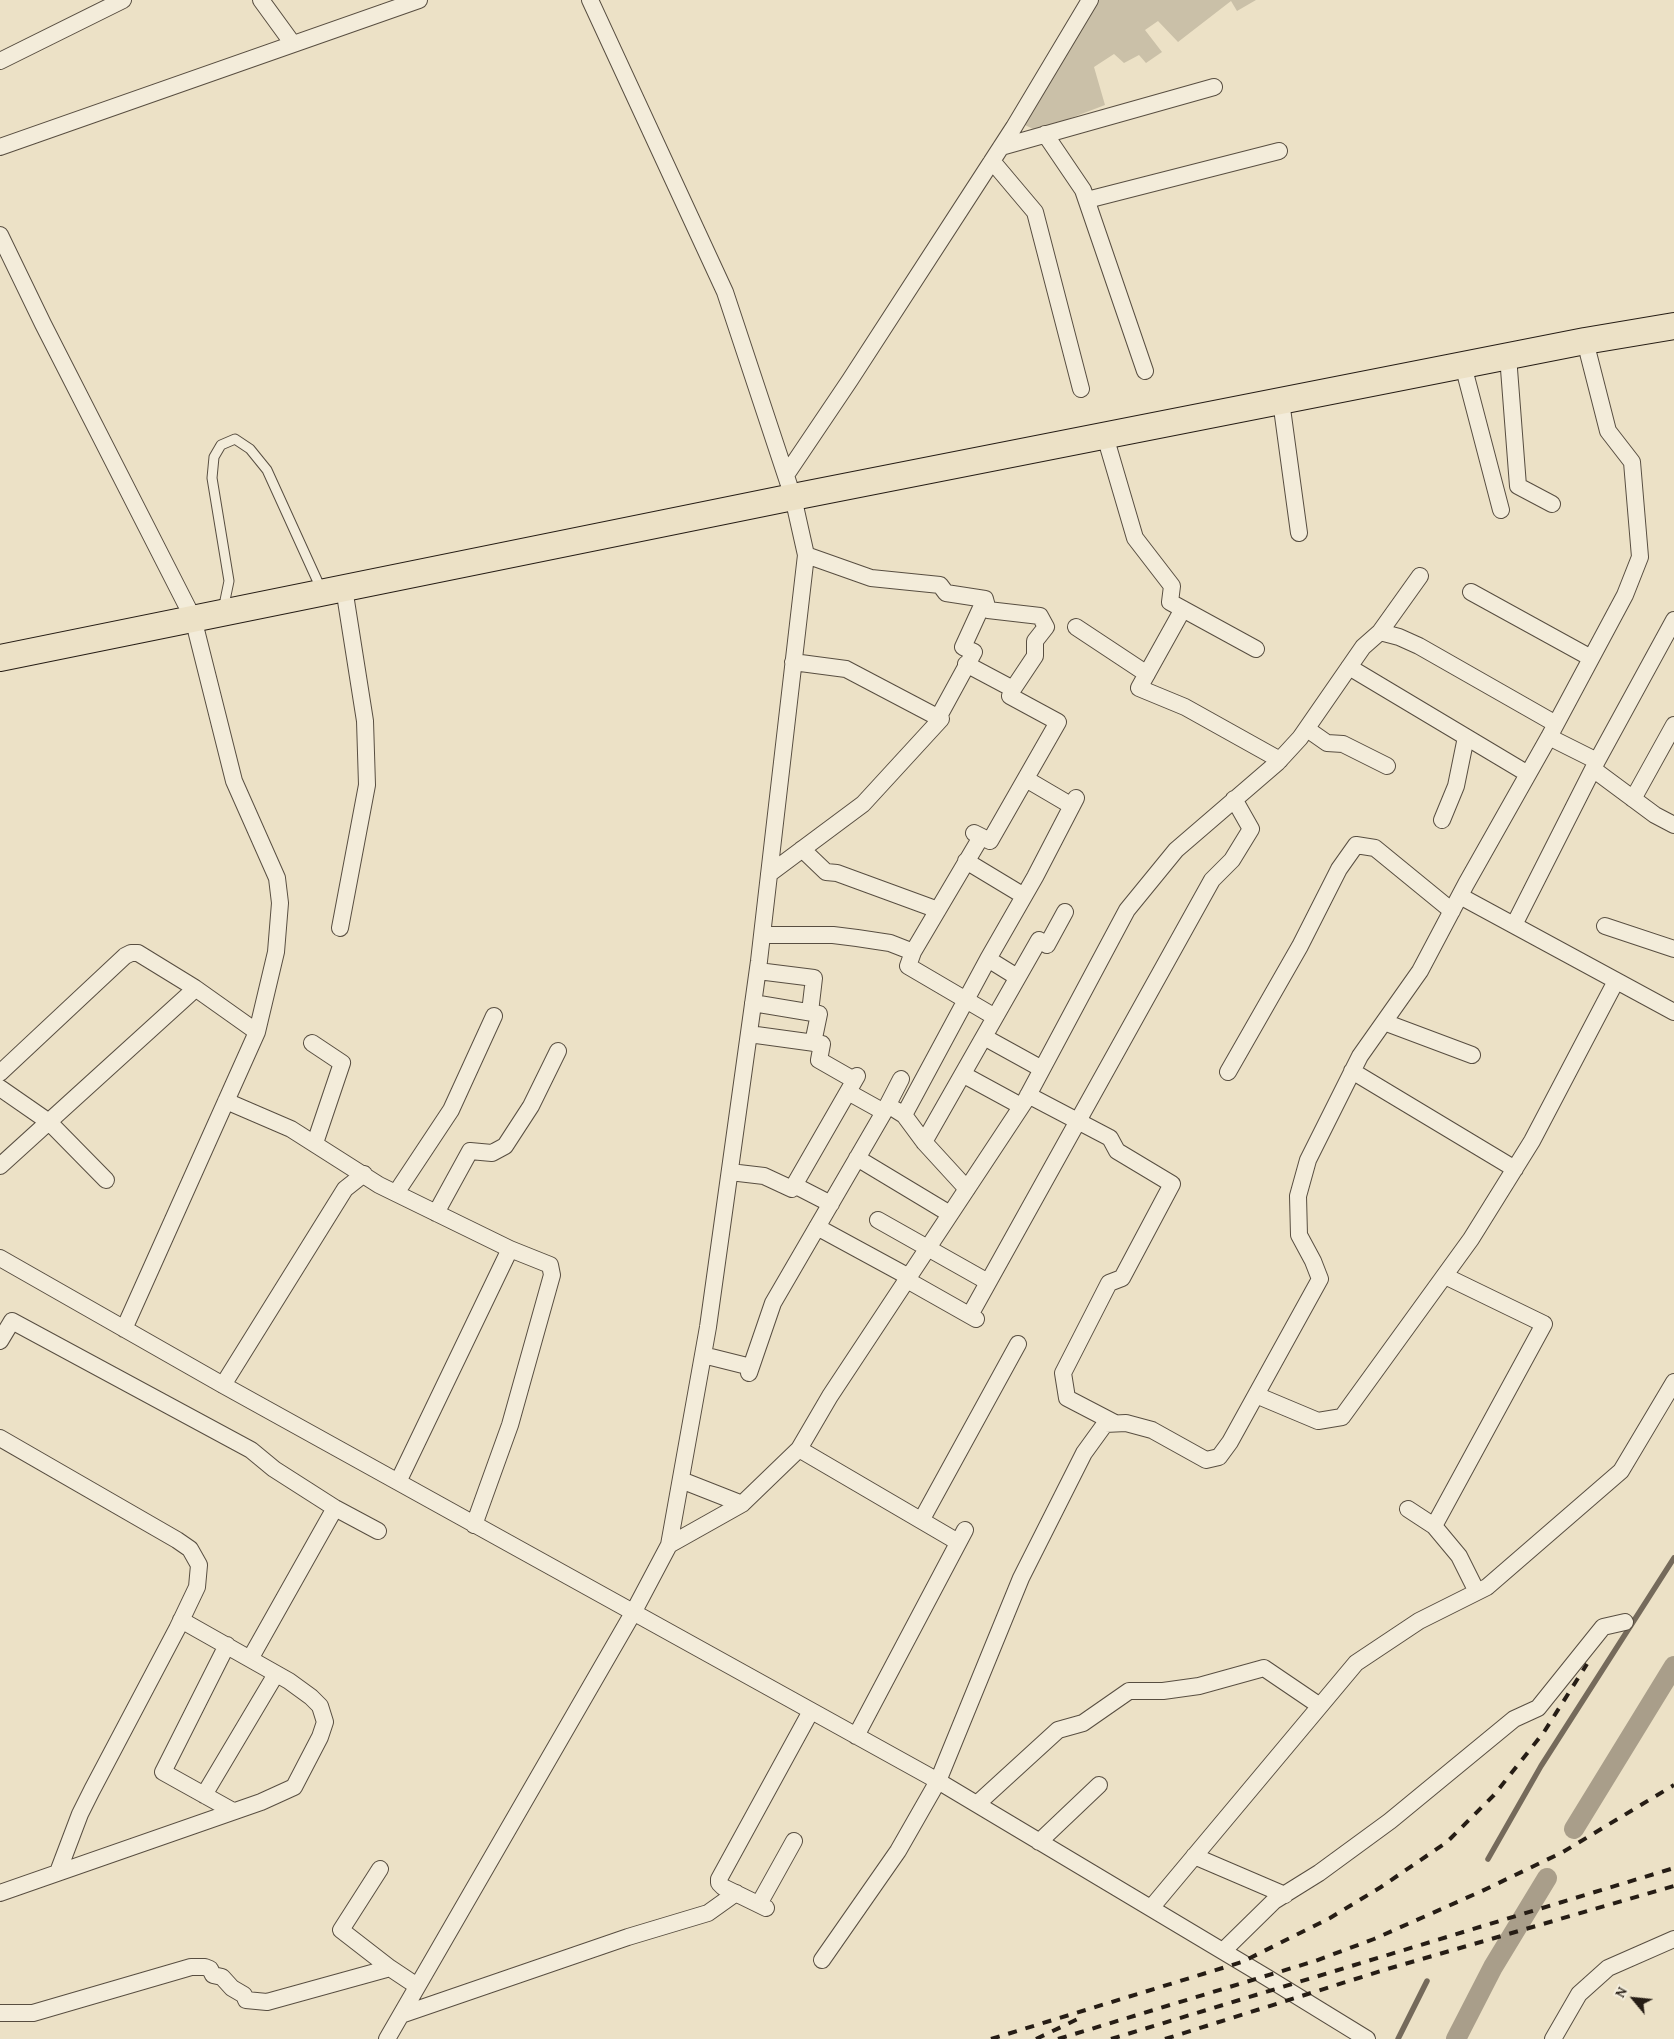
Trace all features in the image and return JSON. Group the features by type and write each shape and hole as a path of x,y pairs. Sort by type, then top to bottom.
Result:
{"main road":[{"path":"0,658 334,590 790,486 1105,436 1585,341 1674,326"}],"street":[{"path":"0,61 123,0"},
{"path":"261,0 293,44"},
{"path":"0,147 419,0"},
{"path":"387,2039 633,1613 669,1545 703,1355 758,971 806,555 790,486 724,292 590,0"},
{"path":"790,486 850,380 1001,147 1090,0"},
{"path":"1001,147 1214,86"},
{"path":"1045,134 1083,190 1145,371"},
{"path":"1087,200 1279,151"},
{"path":"992,161 1035,212 1081,389"},
{"path":"0,235 43,324 193,618 234,781 277,878 280,903 276,952 257,1032 124,1329"},
{"path":"822,1960 898,1851 938,1781 1021,1578 1084,1453 1105,1424 1126,1423 1152,1430 1206,1460 1219,1457 1230,1442 1320,1279 1299,1235 1298,1196 1308,1160 1352,1070 1420,971 1553,730 1625,595 1640,558 1632,462 1608,431 1585,341"},
{"path":"1508,356 1518,486 1552,504"},
{"path":"1463,365 1501,510"},
{"path":"1281,401 1299,533"},
{"path":"1105,436 1135,538 1172,586 1170,602 1256,649"},
{"path":"806,555 871,578 940,585 946,593 985,599"},
{"path":"669,1545 742,1504 799,1449 830,1396 1025,1101 1128,910 1176,850 1280,760 1307,729 1363,647 1380,632 1420,576"},
{"path":"334,590 365,721 367,785 340,928"},
{"path":"1471,592 1591,658"},
{"path":"938,718 974,652 964,647 985,599"},
{"path":"985,599 988,610 1040,616 1046,627 1036,641 1035,656 1010,696 1058,722 990,841 978,835 966,861 913,952 908,966 995,1017"},
{"path":"1183,609 1139,688 1185,706 1280,760"},
{"path":"1514,925 1595,765 1674,620"},
{"path":"1076,627 1147,674"},
{"path":"1380,632 1399,637 1419,646 1553,730 1633,798 1655,815 1674,825"},
{"path":"769,874 863,804 941,720 846,669 794,662"},
{"path":"966,664 1013,689"},
{"path":"1349,667 1528,774"},
{"path":"1633,798 1674,725"},
{"path":"1307,729 1326,743 1343,744 1386,766"},
{"path":"1442,820 1456,786 1466,737"},
{"path":"904,1115 1074,802 1026,779"},
{"path":"817,1227 973,1317 988,1282 1076,1121 1212,880 1232,860 1251,829 1234,799"},
{"path":"1228,1072 1300,946 1339,869 1356,845 1375,848 1452,911"},
{"path":"802,849 826,872 837,873 938,910"},
{"path":"966,861 1024,896"},
{"path":"1460,896 1674,1012"},
{"path":"924,1142 964,1075 1039,940 1047,945 1065,912"},
{"path":"1604,926 1674,949"},
{"path":"762,936 833,935 890,943 913,952"},
{"path":"0,1073 125,956 131,953 138,953 195,989 257,1032"},
{"path":"988,960 1018,976"},
{"path":"758,971 814,978 810,1012"},
{"path":"1256,1395 1318,1421 1342,1417 1471,1239 1532,1142 1616,981"},
{"path":"0,1166 195,989"},
{"path":"753,1003 819,1014 813,1043"},
{"path":"396,1193 450,1110 494,1016"},
{"path":"1384,1022 1472,1055"},
{"path":"749,1034 822,1044 819,1060 853,1083 886,1109 904,1115 924,1142 967,1188"},
{"path":"984,1037 1042,1069"},
{"path":"312,1042 342,1063 315,1144"},
{"path":"436,1213 470,1151 492,1153 505,1146 531,1106 558,1051"},
{"path":"1352,1070 1515,1169"},
{"path":"964,1075 1076,1121 1110,1138 1117,1151 1172,1184 1122,1278 1108,1283 1063,1372 1067,1398 1115,1423"},
{"path":"703,1355 750,1370 773,1303 901,1080"},
{"path":"730,1172 764,1176 792,1189 853,1083"},
{"path":"0,1088 49,1122 106,1180"},
{"path":"226,1101 291,1129 379,1185 510,1249 550,1265 552,1275 510,1425 474,1524"},
{"path":"857,1158 950,1214"},
{"path":"223,1385 345,1189 364,1174"},
{"path":"794,1185 831,1204"},
{"path":"878,1220 988,1282"},
{"path":"398,1482 510,1249"},
{"path":"0,1258 223,1385 938,1781 1223,1951 1344,2032 1367,2039"},
{"path":"1434,1526 1544,1324 1445,1276"},
{"path":"0,1341 12,1321 251,1450 274,1469 335,1508 378,1531"},
{"path":"922,1519 1018,1344"},
{"path":"1151,1908 1356,1663 1419,1621 1488,1587 1622,1471 1674,1382"},
{"path":"0,1438 190,1549 198,1565 197,1587 84,1806 58,1872"},
{"path":"799,1449 922,1519 935,1529 962,1536 856,1736"},
{"path":"681,1480 742,1504"},
{"path":"250,1659 335,1508"},
{"path":"1408,1509 1434,1526 1459,1556 1477,1592"},
{"path":"0,1893 233,1811 294,1787 320,1736 325,1722 320,1706 276,1674 181,1620"},
{"path":"1223,1951 1274,1901 1390,1821 1514,1719 1538,1708 1603,1627 1625,1622"},
{"path":"226,1645 163,1772 233,1811"},
{"path":"977,1804 1058,1730 1083,1723 1129,1691 1163,1691 1199,1686 1264,1668 1320,1706"},
{"path":"204,1794 276,1674"},
{"path":"794,1841 762,1906 723,1887 720,1883 719,1879 811,1711"},
{"path":"1040,1842 1099,1785"},
{"path":"1194,1856 1284,1895"},
{"path":"380,1869 341,1930 390,1968 418,1986"},
{"path":"401,2015 628,1937 708,1912 736,1893"},
{"path":"1553,2039 1579,1994 1608,1968 1674,1939"},
{"path":"0,2013 33,2013 191,1967 205,1967 213,1974 222,1977 232,1988 244,1995 246,2000 267,2002 390,1968"}],"lane":[{"path":"222,613 229,581 212,478 214,457 221,445 236,440 250,449 267,470 334,590"}],"shaded area":[{"path":"1084,0 1256,0 1237,11 1231,1 1178,42 1158,21 1145,30 1162,52 1146,63 1139,55 1124,63 1114,54 1094,67 1105,105 1037,131 1011,118"}],"waterway":[{"path":"1488,1859 1541,1766 1674,1558"},
{"path":"1574,1829 1674,1666"},
{"path":"1456,2039 1493,1967 1547,1878"},
{"path":"1398,2039 1427,1981"}],"railway":[{"path":"991,2039 1242,1962 1330,1918 1381,1887 1447,1842 1494,1795 1544,1732 1587,1664"},
{"path":"1058,2039 1315,1961 1374,1939 1482,1891 1563,1852 1674,1785"},
{"path":"1111,2039 1674,1868"},
{"path":"1165,2039 1384,1970 1674,1886"},
{"path":"1036,2039 1084,2016"}]}
